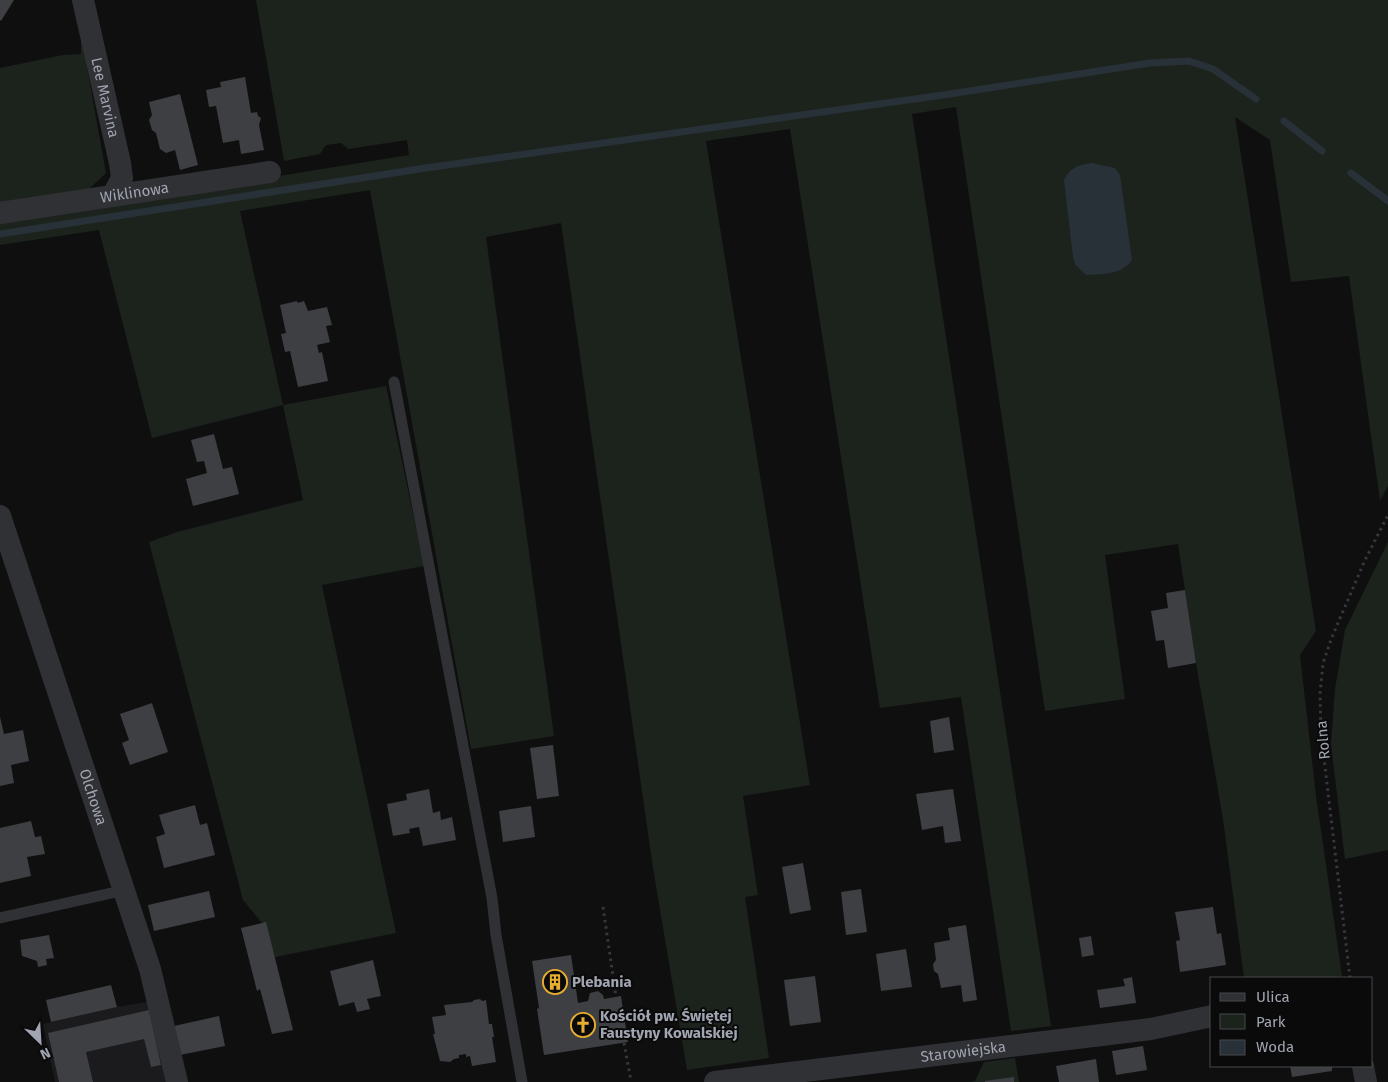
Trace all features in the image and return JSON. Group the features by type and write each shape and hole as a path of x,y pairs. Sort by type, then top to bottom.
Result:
{"street":[{"name":"Lee Marvina","path":"83,0 120,164 122,178 113,195"},
{"name":"Wiklinowa","path":"0,213 270,172"},
{"name":"Olchowa","path":"0,516 150,969 178,1082"},
{"name":"Starowiejska","path":"715,1082 1151,1029 1210,1016"},
{"path":"1363,1067 1366,1082"}],"lane":[{"path":"394,382 492,898 496,935 522,1082"},
{"path":"0,918 125,890"}],"path":[{"name":"Rolna","path":"1350,977 1321,733 1320,694 1323,663 1332,637 1365,560 1388,515"},
{"path":"603,908 616,997"},
{"path":"624,1042 631,1081"}],"shaded area":[{"path":"147,1002 166,1082 55,1082 43,1024 116,1007"}],"green space":[{"path":"256,0 1388,0 1388,486 1380,501 1349,276 1291,282 1270,140 1235,117 1316,631 1300,655 1316,796 1342,976 1244,977 1223,819 1178,544 1105,555 1125,699 1045,711 956,107 912,114 1051,1026 1011,1031 961,697 880,708 790,129 706,141 810,785 743,796 758,895 745,897 769,1058 687,1070 653,868 561,223 486,237 554,736 471,749 370,190 240,211 283,405 152,438 99,230 0,245 0,221 409,155 407,140 348,149 341,143 326,145 320,154 284,161"},
{"path":"81,34 106,173 89,189 0,204 0,68 63,55 81,54"},
{"path":"386,386 424,566 322,585 396,933 275,957 262,923 243,900 149,542 177,532 303,500 283,405"},
{"path":"1388,542 1388,850 1345,859 1331,745 1335,689 1345,630"},
{"path":"1015,1058 1019,1082 970,1082 975,1081 984,1062"}],"water":[{"path":"1092,163 1115,168 1120,175 1132,260 1123,269 1117,271 1106,274 1086,275 1075,264 1073,257 1064,180 1075,167"}],"building":[{"path":"0,0 14,0 1,21 0,20"},
{"path":"245,77 251,113 257,112 261,118 259,125 264,150 241,154 239,140 223,143 216,106 209,107 206,90 221,87 220,82"},
{"path":"180,94 198,165 180,170 175,150 166,153 160,149 156,133 152,130 149,120 152,115 149,102"},
{"path":"297,301 298,303 304,301 308,311 327,307 332,325 326,326 330,342 317,345 319,353 322,352 328,381 298,387 290,351 285,352 281,334 286,333 280,305"},
{"path":"214,434 223,469 232,467 239,494 193,506 186,479 207,473 204,461 197,462 191,440"},
{"path":"1185,590 1196,663 1168,668 1164,640 1156,641 1151,611 1168,608 1166,593"},
{"path":"152,703 168,752 130,765 122,743 129,740 120,714"},
{"path":"0,717 4,734 23,730 29,761 11,765 14,783 0,786"},
{"path":"949,717 954,750 934,753 930,721"},
{"path":"553,745 559,796 537,799 530,748"},
{"path":"429,789 433,813 440,811 441,820 452,817 456,840 423,846 419,827 409,829 410,833 393,836 387,804 407,800 406,794"},
{"path":"953,789 961,841 945,843 943,826 922,830 916,794"},
{"path":"195,805 200,825 207,823 215,855 164,868 156,837 165,834 159,815"},
{"path":"531,806 535,837 503,842 499,811"},
{"path":"31,821 35,837 41,836 45,854 27,857 31,876 0,883 0,828"},
{"path":"803,863 811,910 790,914 782,867"},
{"path":"861,889 867,932 846,935 841,892"},
{"path":"209,891 215,917 154,931 148,905"},
{"path":"1213,907 1217,934 1221,933 1226,965 1180,972 1176,941 1180,940 1175,912"},
{"path":"266,922 293,1030 272,1034 260,989 257,991 241,928"},
{"path":"966,925 977,1000 963,1002 961,985 941,988 938,974 934,971 933,964 936,960 934,943 950,940 948,928"},
{"path":"49,935 54,958 46,959 47,965 38,967 37,961 22,956 20,940"},
{"path":"1091,936 1094,955 1082,957 1079,938"},
{"path":"906,949 912,987 881,991 876,954"},
{"name":"Kościół pw. Świętej Faustyny Kowalskiej","path":"571,955 578,1003 588,1001 590,993 598,991 603,995 604,999 621,996 628,1042 544,1055 532,961"},
{"path":"373,960 381,996 367,999 370,1009 357,1012 354,1002 339,1006 330,971"},
{"path":"815,976 821,1022 790,1026 784,980"},
{"path":"1132,977 1136,1003 1100,1008 1097,990 1125,986 1123,979"},
{"path":"111,985 117,1007 51,1022 46,1000"},
{"path":"480,999 482,1001 486,1000 489,1024 492,1024 496,1062 472,1066 470,1056 466,1057 466,1054 459,1055 459,1058 450,1062 440,1061 433,1034 435,1034 432,1017 446,1015 444,1005 472,1002"},
{"path":"149,1010 161,1065 151,1067 144,1039 86,1052 93,1082 59,1082 48,1033"},
{"path":"219,1016 225,1046 180,1055 174,1026"},
{"path":"1143,1046 1147,1070 1116,1075 1112,1051"},
{"path":"1096,1059 1099,1082 1059,1082 1056,1066"},
{"path":"1290,1067 1332,1067 1332,1071 1292,1077"},
{"path":"1014,1077 1014,1082 985,1082 985,1081"}],"waterway":[{"path":"0,234 426,168 950,94 1150,63 1189,61 1213,69 1256,99"},
{"path":"1284,121 1322,151"},
{"path":"1351,173 1388,201"}],"place":[{"name":"Plebania","path":"555,982"},
{"name":"Kościół pw. Świętej Faustyny Kowalskiej","path":"583,1025"}]}
